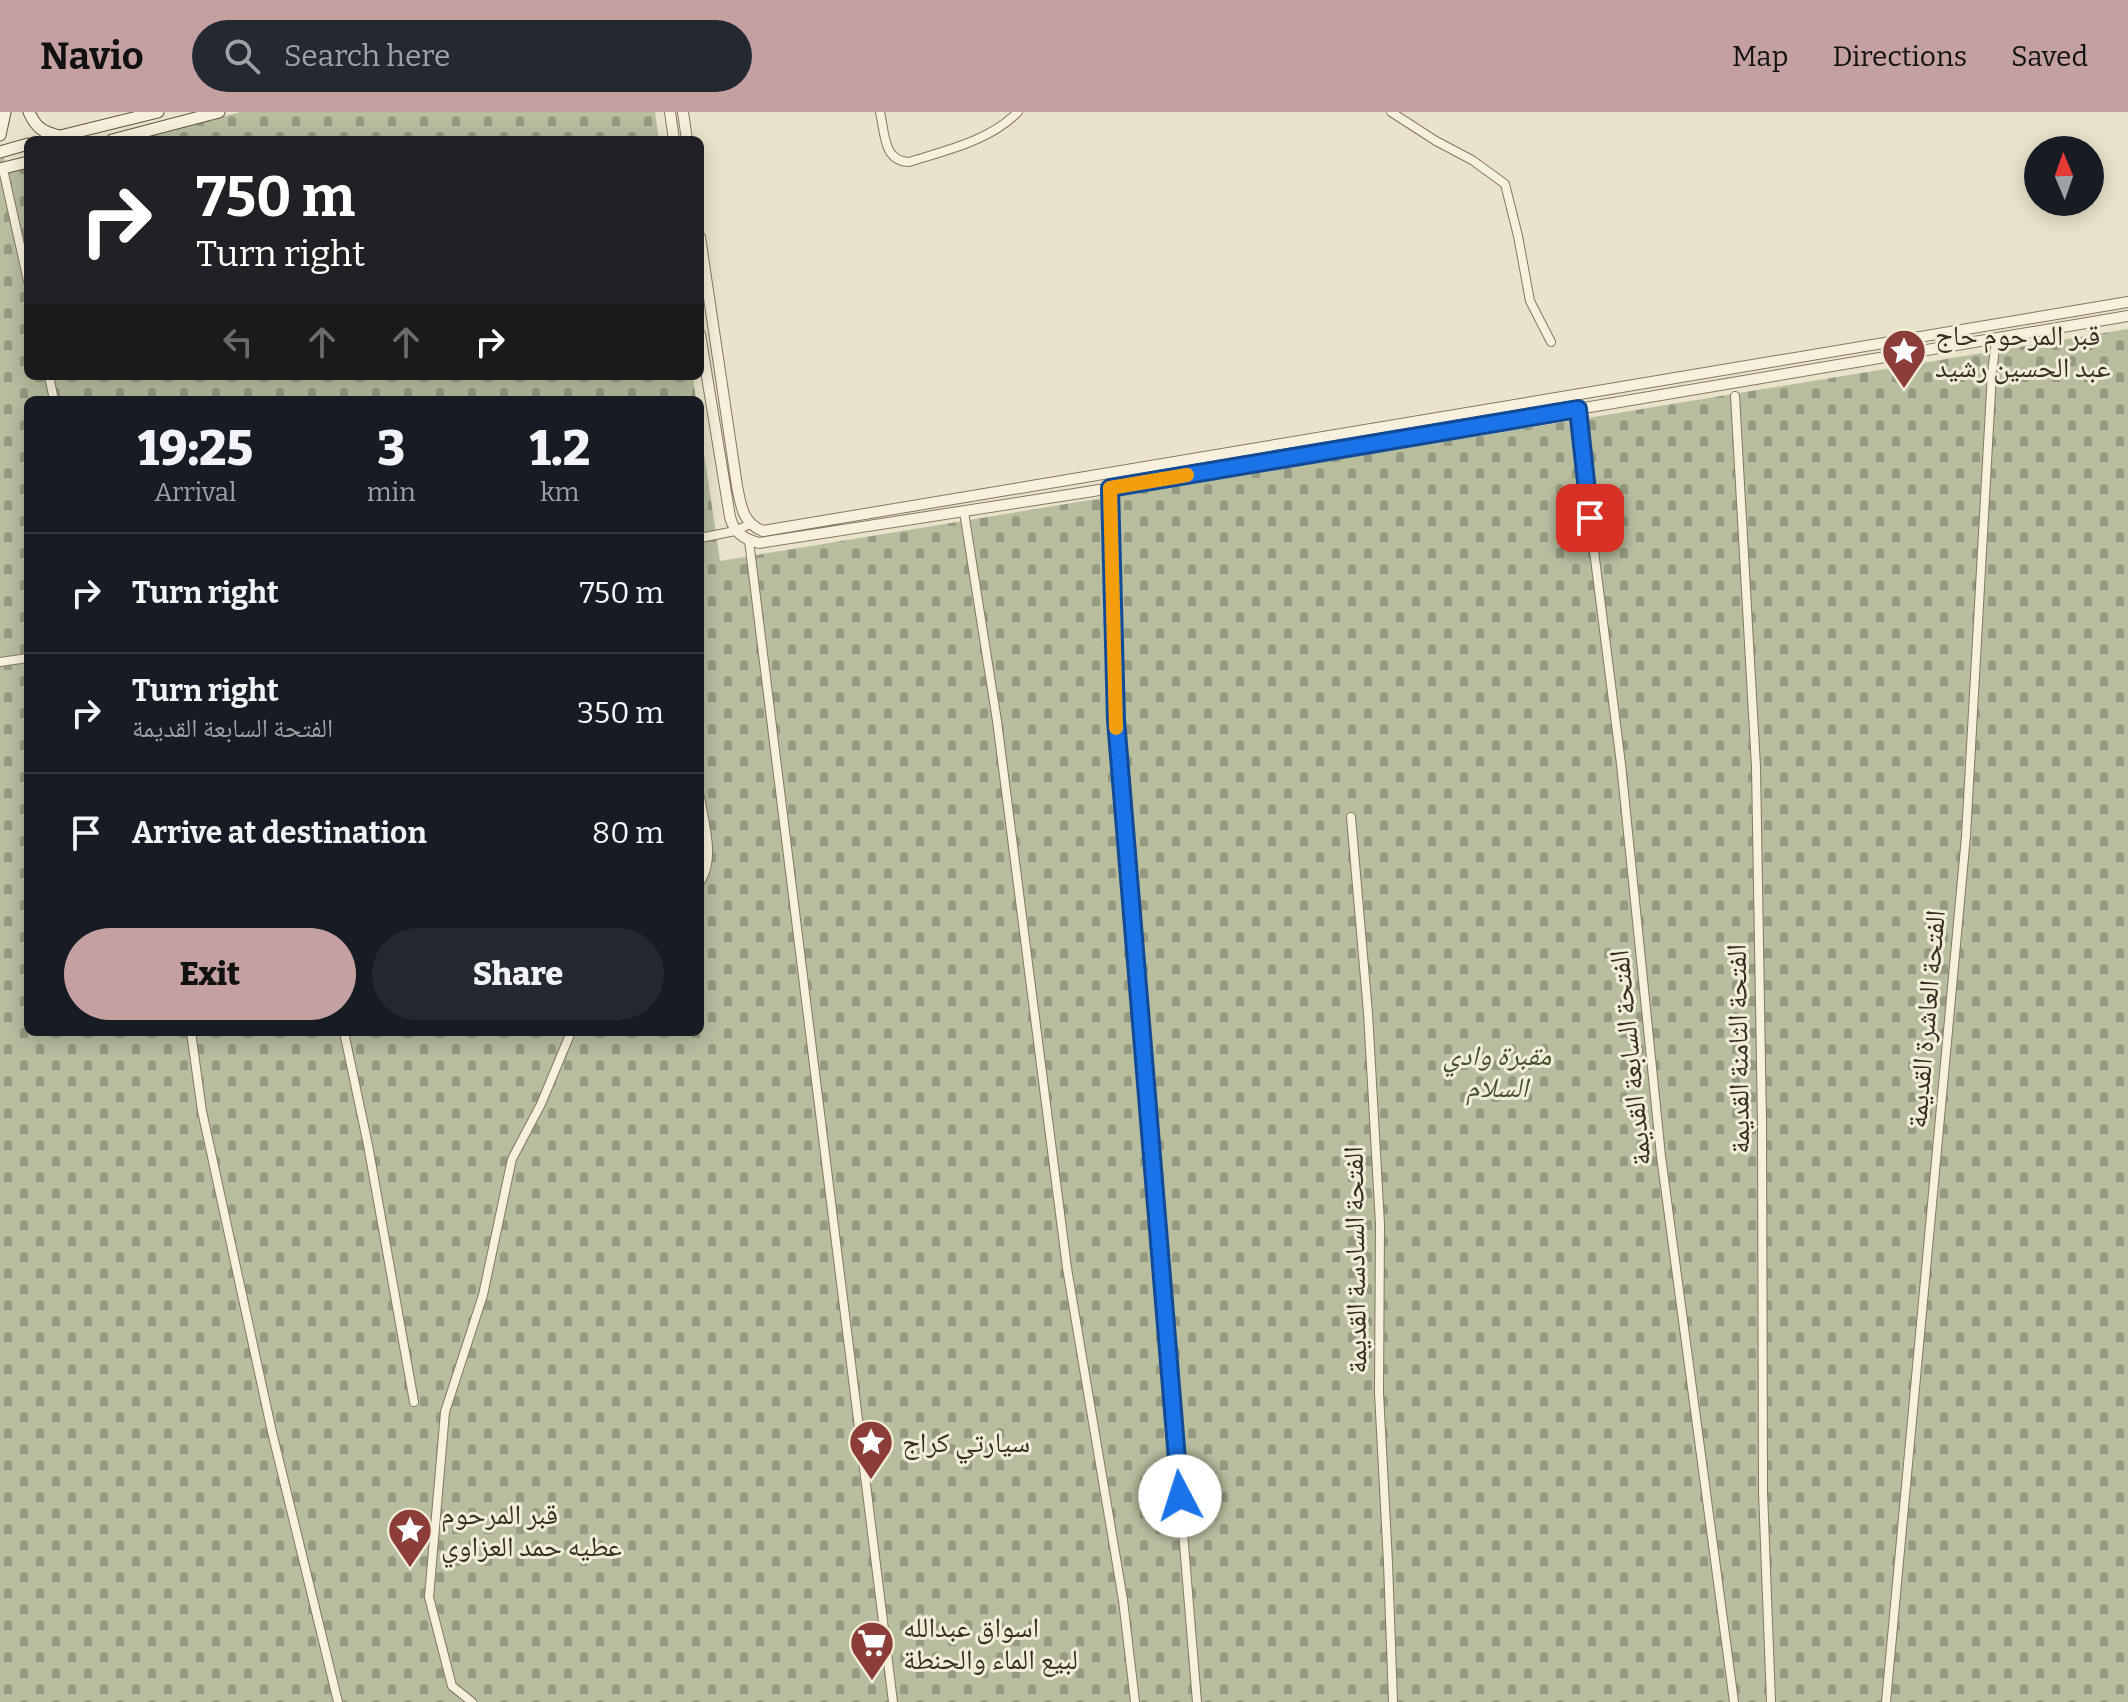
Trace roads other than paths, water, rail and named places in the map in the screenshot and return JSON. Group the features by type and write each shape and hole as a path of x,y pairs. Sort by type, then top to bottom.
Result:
{"main road":[{"path":"0,135 5,112"},
{"path":"29,112 40,130 60,136 158,112"},
{"path":"127,136 219,112"},
{"path":"0,152 24,145"},
{"path":"2,169 24,163"}],"street":[{"path":"670,112 673,136"},
{"path":"683,112 686,136"},
{"path":"880,112 887,146 898,162 909,162 987,136 1018,112"},
{"path":"1391,112 1472,160 1505,184 1530,301 1551,342"},
{"path":"2,169 24,264"},
{"path":"705,298 743,513 751,525 763,531 2128,302"},
{"path":"704,358 730,517 735,531 749,541 768,542 1087,492 2128,316"},
{"path":"1960,331 1961,341 1966,345"},
{"path":"1932,336 1936,343 1933,350"},
{"name":"الفتحة العاشرة القديمة","path":"1886,1702 1966,836 1996,340"},
{"name":"الفتحة الثامنة القديمة","path":"1735,396 1756,767 1762,1122 1763,1492 1771,1702"},
{"name":"الفتحة السابعة القديمة","path":"1578,409 1621,764 1661,1156 1734,1702"},
{"path":"1352,433 1352,442 1357,447"},
{"path":"1326,437 1329,443 1327,452"},
{"path":"1083,478 1083,487 1087,492"},
{"path":"1052,483 1055,490 1052,497"},
{"path":"1110,488 1116,720 1197,1702"},
{"path":"964,512 999,736 1067,1268 1123,1600 1135,1702"},
{"path":"704,537 751,525"},
{"path":"751,525 749,541 893,1702"},
{"path":"0,662 24,659"},
{"name":"الفتحة السادسة القديمة","path":"1351,817 1368,1013 1380,1224 1379,1393 1393,1702"},
{"path":"704,828 708,858 704,877"},
{"path":"192,1036 202,1111 272,1432 338,1702"},
{"path":"345,1036 368,1145 414,1402"},
{"path":"472,1702 452,1686 429,1597 445,1412 483,1295 512,1159 541,1104 569,1036"}],"place":[{"name":"قبر المرحوم حاج عبد الحسين رشيد","path":"1904,390"},
{"name":"سيارتي كراج","path":"871,1481"},
{"name":"قبر المرحوم عطيه حمد العزاوي","path":"410,1569"},
{"name":"اسواق عبدالله لبيع الماء والحنطة","path":"872,1682"}],"park label":[{"name":"مقبرة وادي السلام","path":"1497,1071"}]}
